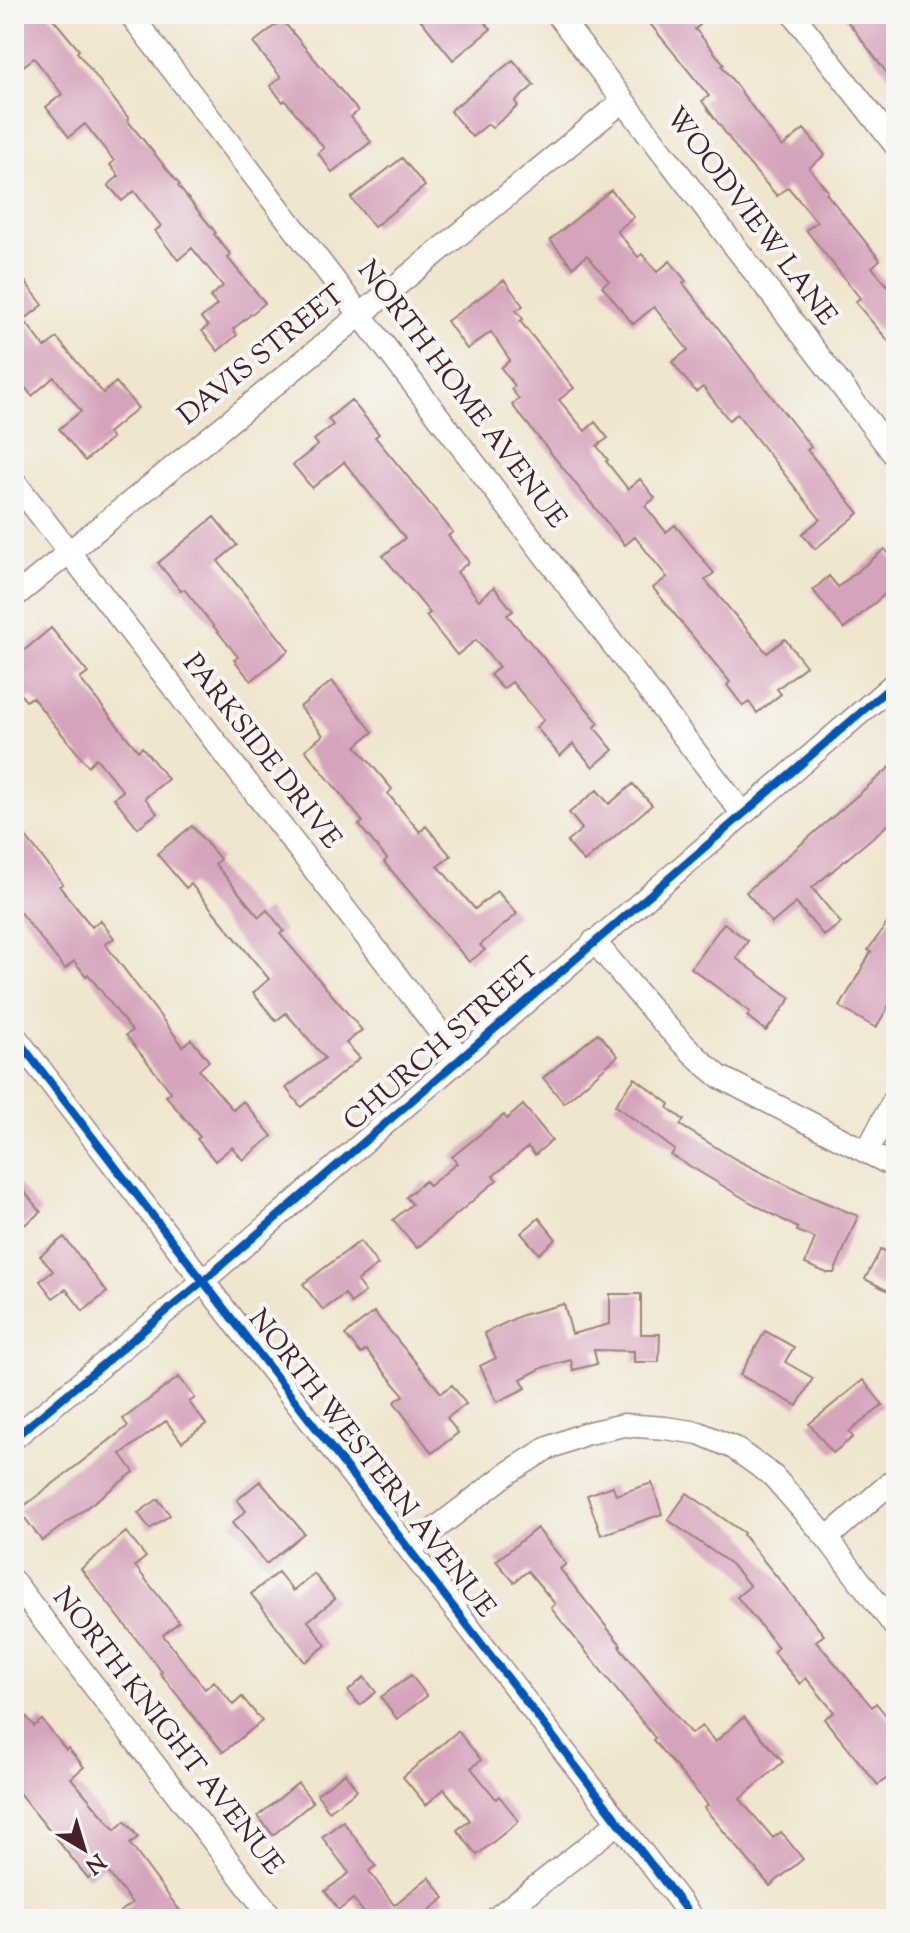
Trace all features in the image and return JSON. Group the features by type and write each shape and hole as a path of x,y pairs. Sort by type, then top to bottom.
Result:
{"street":[{"name":"NORTH HOME AVENUE","path":"130,14 743,814"},
{"name":"WOODVIEW LANE","path":"557,14 896,457"},
{"path":"793,14 896,146"},
{"name":"DAVIS STREET","path":"14,597 623,101"},
{"name":"PARKSIDE DRIVE","path":"14,481 460,1058"},
{"name":"CHURCH STREET","path":"14,1438 203,1281 896,682"},
{"path":"594,941 699,1060 720,1077 896,1167"},
{"name":"NORTH WESTERN AVENUE","path":"14,1035 693,1919"},
{"path":"867,1151 896,1096"},
{"path":"409,1549 508,1473 546,1449 584,1434 624,1425 699,1433 734,1448 773,1476 827,1538 896,1628"},
{"path":"827,1538 896,1478"},
{"name":"NORTH KNIGHT AVENUE","path":"14,1582 273,1919"},
{"path":"495,1919 619,1822"}],"building":[{"path":"28,14 49,14 79,50 77,52 127,120 216,233 231,255 228,258 265,303 233,329 237,335 218,351 202,331 208,326 201,318 217,305 210,297 223,286 192,248 178,260 155,231 161,226 134,191 122,201 108,185 119,176 110,165 114,161 85,124 69,137 46,107 62,94 34,58 22,67 14,57 14,25"},
{"path":"416,14 478,14 491,29 453,60"},
{"path":"642,14 692,14 700,25 695,29 724,64 722,66 782,147 804,129 825,155 809,168 880,260 872,267 896,296 896,350 855,302 860,298 806,230 817,222 788,187 777,196 743,157 702,101 709,96"},
{"path":"842,14 896,14 896,85"},
{"path":"282,20 358,111 351,117 371,142 332,172 318,153 324,148 270,86 281,77 253,43"},
{"path":"513,60 534,85 515,102 518,106 492,128 488,124 472,137 450,111"},
{"path":"402,158 425,186 374,227 351,198"},
{"path":"611,190 634,217 617,231 638,257 642,254 657,272 670,261 686,281 683,283 811,447 807,450 859,513 815,549 802,534 820,519 737,414 729,420 703,387 696,392 672,362 688,350 654,307 633,324 602,286 609,281 587,255 573,267 550,240"},
{"path":"14,267 43,305 24,320 45,347 57,338 103,393 116,382 138,408 108,433 112,438 85,461 59,429 81,411 54,377 32,396 14,374"},
{"path":"504,280 523,306 516,310 523,319 520,321 574,388 559,400 585,431 595,422 608,438 597,446 606,461 628,489 640,479 655,498 645,506 666,532 675,525 714,573 705,580 767,653 785,639 806,666 777,689 781,694 757,713 749,702 743,706 727,685 730,682 653,588 667,577 635,537 625,545 512,405 519,399 511,389 515,386 501,368 510,360 491,332 467,349 447,321"},
{"path":"351,400 379,434 375,437 453,532 448,536 469,562 457,572 479,600 494,587 513,611 507,615 599,723 594,727 613,750 593,767 573,744 560,756 536,727 544,720 512,682 503,689 490,675 499,667 476,640 457,655 426,616 430,613 383,556 405,538 344,462 312,488 293,465 318,445 314,440 333,425 328,419"},
{"path":"214,517 237,545 218,561 289,650 251,681 234,660 238,657 184,589 181,591 158,563"},
{"path":"885,549 896,563 896,607 885,594 844,629 813,590 829,576 838,587"},
{"path":"51,628 88,673 80,679 138,751 142,747 168,779 145,798 157,813 138,828 114,798 123,791 96,758 88,766 32,697 26,701 14,687 14,659"},
{"path":"332,681 373,732 356,746 392,789 388,794 420,832 426,826 451,856 438,866 475,909 497,891 517,914 480,945 485,950 469,962 384,862 387,859 359,825 363,822 305,750 323,735 300,707"},
{"path":"896,762 896,818 812,888 841,923 824,936 796,903 772,923 746,892"},
{"path":"633,784 652,805 584,862 567,842 582,829 569,813 597,790 609,804"},
{"path":"14,822 92,927 100,920 114,938 105,944 183,1046 191,1039 209,1061 199,1070 233,1110 243,1101 272,1136 243,1160 232,1147 215,1161 197,1139 200,1137 166,1096 171,1092 126,1035 132,1031 88,974 86,976 74,961 65,969 14,905"},
{"path":"192,826 220,859 215,864 259,917 267,910 284,931 280,934 362,1030 346,1043 360,1058 301,1107 286,1088 325,1058 286,1013 276,1021 253,993 269,979 191,884 186,888 157,854"},
{"path":"896,911 896,993 876,1028 840,1007 871,952 868,950"},
{"path":"724,923 748,941 736,958 791,998 766,1031 747,1016 750,1012 691,968"},
{"path":"598,1033 618,1056 564,1103 543,1078"},
{"path":"635,1078 670,1104 668,1108 684,1120 680,1125 735,1159 800,1192 858,1216 834,1273 805,1264 815,1238 797,1231 798,1228 671,1155 675,1150 615,1105"},
{"path":"523,1105 552,1140 535,1155 528,1147 493,1176 497,1180 417,1248 393,1220 412,1204 406,1197 425,1181 429,1186 457,1163 452,1157 504,1115 507,1119"},
{"path":"14,1179 41,1212 14,1233"},
{"path":"539,1218 556,1239 539,1254 521,1233"},
{"path":"64,1237 107,1292 83,1311 66,1289 53,1298 40,1281 53,1271 40,1256"},
{"path":"360,1241 378,1265 357,1281 365,1292 351,1303 345,1294 323,1310 303,1284"},
{"path":"881,1249 896,1257 896,1295 865,1279"},
{"path":"610,1294 641,1294 641,1334 660,1334 659,1362 634,1362 634,1351 594,1350 597,1364 573,1370 571,1360 544,1367 521,1379 526,1388 497,1402 480,1366 496,1358 484,1333 522,1315 564,1304 572,1334 610,1324"},
{"path":"374,1312 441,1393 452,1385 466,1404 447,1418 458,1433 432,1453 394,1402 404,1395 366,1350 361,1354 345,1335"},
{"path":"765,1331 794,1347 785,1362 813,1378 797,1406 740,1375"},
{"path":"179,1377 195,1398 189,1402 206,1424 182,1442 166,1421 121,1454 134,1472 42,1541 19,1510 128,1426 123,1419"},
{"path":"863,1380 883,1405 849,1432 853,1437 833,1453 809,1424"},
{"path":"260,1481 304,1533 266,1564 232,1523 246,1511 237,1500"},
{"path":"652,1483 662,1514 601,1535 587,1495 613,1486 616,1495"},
{"path":"687,1493 744,1533 824,1635 816,1641 872,1707 876,1703 896,1728 896,1771 878,1785 824,1719 834,1712 806,1678 800,1684 773,1652 778,1647 737,1597 750,1586 731,1564 668,1520"},
{"path":"158,1499 170,1515 150,1529 138,1513"},
{"path":"537,1528 566,1564 560,1569 691,1734 702,1726 715,1742 744,1717 783,1762 740,1799 773,1838 781,1832 803,1859 770,1886 704,1808 708,1805 653,1740 655,1738 551,1608 555,1604 528,1571 514,1582 496,1561"},
{"path":"126,1532 146,1557 135,1566 179,1622 163,1635 205,1689 214,1681 233,1705 242,1697 262,1721 223,1752 81,1569"},
{"path":"278,1572 293,1591 314,1574 335,1599 308,1621 326,1645 305,1662 251,1594"},
{"path":"411,1675 427,1696 397,1719 381,1697"},
{"path":"364,1677 376,1692 360,1705 348,1691"},
{"path":"14,1701 34,1726 42,1720 84,1767 71,1778 115,1830 125,1821 138,1837 130,1844 186,1919 111,1919 132,1903 103,1866 88,1878 14,1787"},
{"path":"458,1731 481,1760 471,1768 519,1821 477,1855 457,1830 470,1820 444,1789 426,1805 403,1777"},
{"path":"345,1773 357,1790 329,1811 317,1794"},
{"path":"298,1783 313,1802 273,1835 258,1816"},
{"path":"343,1821 376,1866 369,1871 394,1905 429,1877 445,1898 418,1919 369,1919 353,1899 339,1910 325,1891 349,1873 322,1837"}],"cycle path":[{"path":"14,1438 203,1281 896,682"},
{"path":"14,1035 693,1919"}]}
